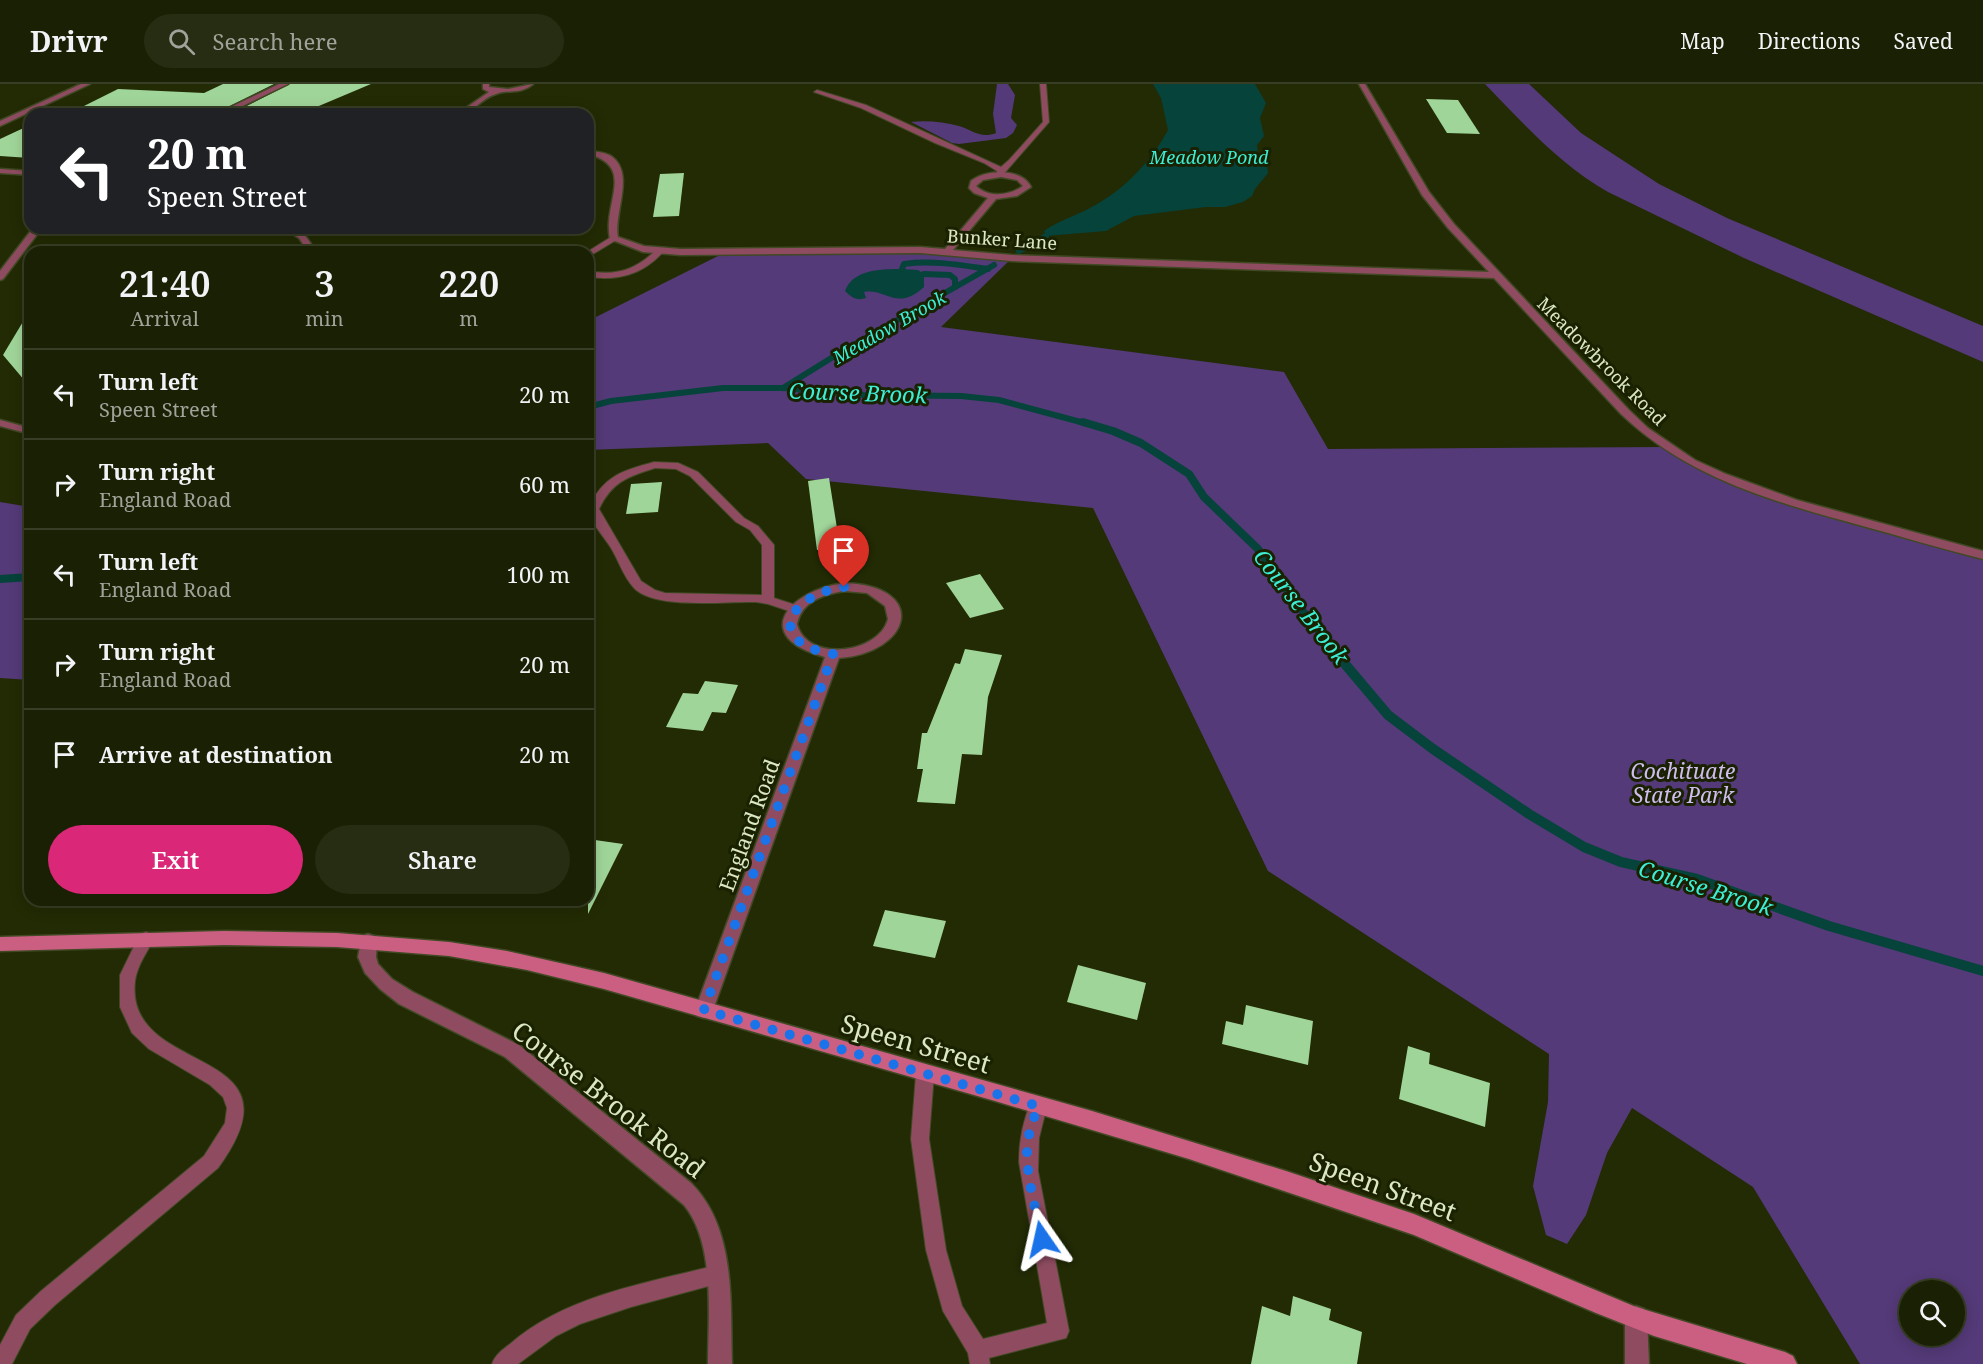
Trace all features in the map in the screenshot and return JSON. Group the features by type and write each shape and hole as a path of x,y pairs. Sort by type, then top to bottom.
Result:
{"street":[{"path":"35,108 87,84"},
{"path":"233,108 285,84"},
{"path":"486,84 485,88 495,91 517,90 530,84"},
{"name":"Meadowbrook Road","path":"1362,84 1425,193 1450,226 1644,430 1691,462 1722,477 1793,503 1983,555"},
{"path":"470,108 495,91"},
{"path":"0,124 24,113"},
{"path":"594,154 608,158 617,168 620,182 614,200 611,231 614,239"},
{"path":"0,171 24,173"},
{"path":"1001,173 1019,178 1025,182 1027,187 1014,195 994,196 978,192 972,186 980,178 1001,173"},
{"path":"948,251 994,196"},
{"path":"24,246 33,234"},
{"path":"298,234 302,236 306,246"},
{"name":"Bunker Lane","path":"614,239 626,245 660,251 948,251 1012,258 1496,275"},
{"path":"0,277 24,246"},
{"path":"0,423 24,429"},
{"path":"844,587 872,591 884,597 892,605 895,615 894,625 879,643 858,651 833,654 805,646 796,638 790,629 790,619 795,609 815,594 844,587"},
{"name":"England Road","path":"704,1010 833,654"},
{"name":"Speen Street","path":"0,944 288,937 368,941 452,949 604,981 1173,1145 1385,1214 1473,1247 1636,1317 1785,1364"},
{"name":"Course Brook Road","path":"368,941 367,957 371,968 386,984 406,998 512,1051 684,1190 700,1209 712,1240 717,1275 720,1364"},
{"path":"1636,1317 1637,1364"}],"lane":[{"path":"817,92 850,101 950,148 989,162 1001,173 1046,122 1043,84"},
{"path":"594,251 614,239"},
{"path":"594,274 614,276 638,270 646,266 660,251"},
{"path":"594,507 602,491 615,480 654,465 678,466 694,474 740,520 754,528 768,545 768,599"},
{"path":"594,512 598,525 617,548 628,571 642,589 674,598 768,599 795,609"},
{"path":"1,1364 23,1322 48,1298 211,1162 233,1127 236,1108 231,1093 215,1080 141,1033 131,1019 127,981 134,961 146,939"},
{"path":"925,1074 920,1139 936,1250 953,1311 979,1357 1059,1331 1029,1171 1029,1140 1038,1106"},
{"path":"502,1364 512,1354 544,1332 580,1312 717,1275"}],"green space":[{"path":"997,84 1008,84 1015,95 1011,118 1017,125 1013,133 1006,138 952,143 911,122 941,122 985,135 996,133 993,114"},
{"path":"1485,84 1529,84 1581,133 1659,184 1727,218 1983,326 1983,362 1744,258 1608,192 1558,156"},
{"name":"Cochituate State Park","path":"894,249 1012,258 941,327 1284,372 1328,449 1667,447 1757,491 1983,555 1983,1364 1860,1364 1753,1187 1632,1108 1607,1153 1586,1215 1567,1244 1546,1235 1533,1186 1548,1102 1549,1054 1268,871 1093,508 806,479 768,443 594,450 594,318 724,253"},
{"path":"0,502 24,506 24,680 0,678"}],"water":[{"name":"Meadow Pond","path":"1153,84 1255,84 1266,103 1260,118 1264,136 1257,145 1258,154 1267,164 1268,173 1252,196 1243,202 1225,207 1206,207 1134,216 1106,231 1046,236 1044,231 1049,227 1090,208 1113,194 1135,175 1161,142 1168,130 1161,98"},
{"path":"877,270 918,270 924,274 924,287 906,298 899,299 879,293 864,292 866,298 857,299 845,291 854,278 861,274"}],"building":[{"path":"223,84 274,84 226,108 80,108 118,89 204,93"},
{"path":"290,84 371,84 314,108 243,108"},
{"path":"1426,99 1458,100 1480,134 1447,133"},
{"path":"24,128 24,158 0,156 0,139"},
{"path":"684,173 679,216 653,217 660,174"},
{"path":"24,320 24,380 3,355"},
{"path":"829,478 840,547 817,550 808,481"},
{"path":"662,482 658,512 626,514 631,484"},
{"path":"980,574 1004,609 970,618 946,583"},
{"path":"965,649 1002,655 988,697 982,755 962,754 955,804 917,802 923,769 917,769 922,733 927,733 955,663 960,664"},
{"path":"705,681 738,685 726,713 712,712 703,731 666,727 683,693 698,694"},
{"path":"594,840 623,844 594,902"},
{"path":"885,910 946,921 935,958 873,946"},
{"path":"1078,965 1146,983 1137,1020 1067,1002"},
{"path":"1246,1005 1313,1021 1308,1065 1222,1044 1226,1021 1243,1025"},
{"path":"1408,1046 1430,1053 1429,1064 1490,1083 1485,1127 1399,1099"},
{"path":"1293,1296 1331,1309 1329,1320 1362,1332 1357,1364 1251,1364 1262,1306 1290,1316"}],"waterway":[{"name":"Meadow Brook","path":"1019,251 1046,236"},
{"path":"902,269 904,264 925,263 987,269"},
{"name":"Meadow Brook","path":"987,269 994,265"},
{"name":"Meadow Brook","path":"783,388 841,352 987,269"},
{"path":"924,274 950,275 955,279 955,287"},
{"name":"Course Brook","path":"594,405 611,401 723,388 783,388"},
{"name":"Course Brook","path":"783,388 864,395 961,396 999,400 1088,424"},
{"name":"Course Brook","path":"1083,422 1141,443 1189,474 1204,497 1258,549 1294,600 1346,665"},
{"name":"Course Brook","path":"0,579 24,577"},
{"name":"Course Brook","path":"1345,664 1388,715 1433,749 1529,814 1584,847 1621,862 1697,879 1829,926 1983,971"}],"route":[{"path":"844,587 829,589 803,601 795,609 790,619 790,629 805,646 833,654 704,1010 1038,1106 1030,1129 1027,1151 1042,1239"}]}
